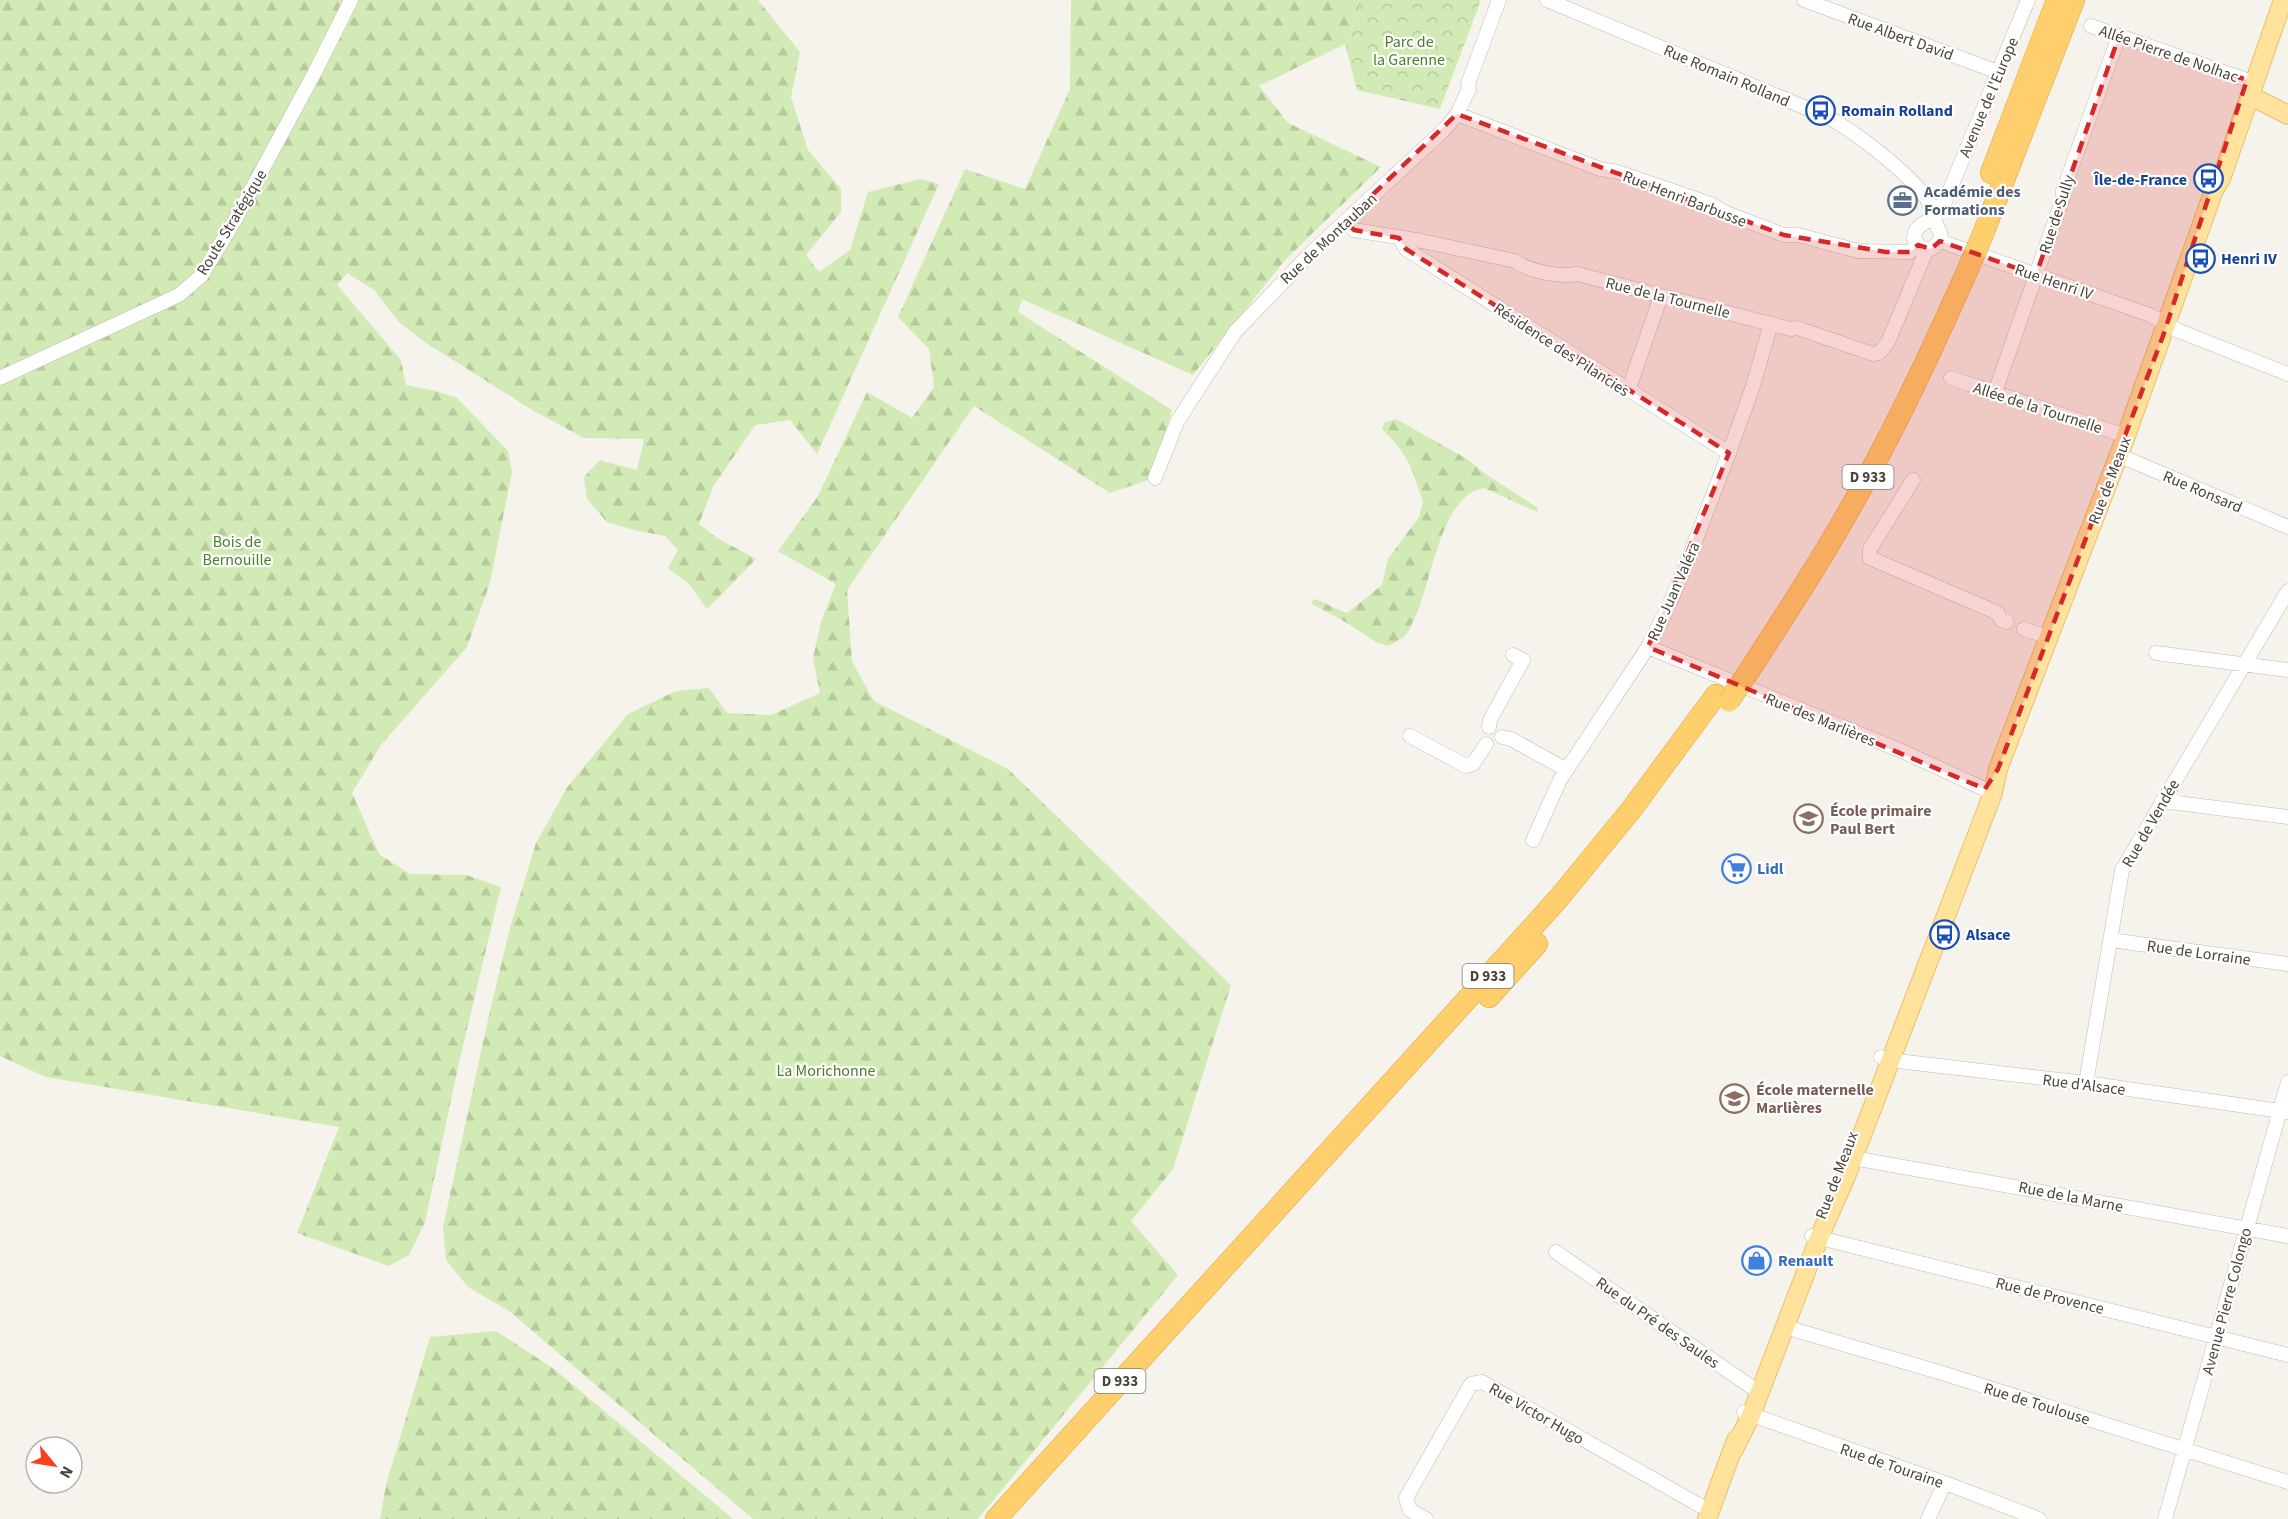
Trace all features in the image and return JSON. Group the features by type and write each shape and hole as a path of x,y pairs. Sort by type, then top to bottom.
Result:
{"highway":[{"name":"D 933","path":"1976,231 2058,0"},
{"name":"D 933","path":"1015,1519 1569,908 1662,794 1745,666 1853,475 1959,273 2074,0"},
{"name":"D 933","path":"996,1519 1558,899 1723,698"}],"main road":[{"name":"Rue de Meaux","path":"1709,1515 2126,436 2214,190 2222,179 2278,1"},
{"name":"Rue de Meaux","path":"2214,190 2214,177 2249,88"},
{"path":"2249,88 2288,115"},
{"name":"Rue de Meaux","path":"1756,1391 1785,1327 1816,1237 1853,1158 1885,1059 1905,1023 1905,1011 1913,988"}],"street":[{"name":"Route Stratégique","path":"0,378 178,295 201,276 235,220 351,0"},
{"name":"Rue de Montauban","path":"1155,478 1177,422 1235,332 1270,294 1446,128 1457,114 1499,0"},
{"name":"Rue Romain Rolland","path":"1547,0 1831,119 1881,154 1927,198 1932,220"},
{"name":"Rue Albert David","path":"1804,0 1998,72"},
{"name":"Avenue de l'Europe","path":"1932,220 1946,197 2028,0"},
{"name":"Allée Pierre de Nolhac","path":"2091,26 2249,88"},
{"name":"Rue de Sully","path":"1995,392 2063,198 2063,191 2119,36"},
{"name":"Rue Henri Barbusse","path":"1457,114 1600,169 1618,172 1711,204 1725,213 1784,234 1858,251 1910,252 1922,247"},
{"path":"1927,198 1946,197"},
{"path":"1932,220 1940,230 1940,241 1936,246 1922,247 1914,239 1915,231 1918,226 1932,220"},
{"name":"Rue de la Tournelle","path":"1345,221 1354,230 1515,261 1522,267 1567,276 1577,274 1771,322 1791,329 1797,328 1873,354 1879,353 1888,342 1922,247"},
{"name":"Résidence des Pilancies","path":"1403,239 1406,249 1729,453"},
{"name":"Rue Henri IV","path":"1940,241 2150,315 2179,331 2288,374"},
{"path":"1628,391 1661,296"},
{"name":"Rue Juan Valéra","path":"1533,840 1560,780 1648,646 1693,547 1729,453 1753,386 1771,322"},
{"name":"Allée de la Tournelle","path":"1951,378 2126,436"},
{"name":"Rue Ronsard","path":"2118,455 2288,526"},
{"path":"1913,480 1870,549 1870,558 1998,613 2001,620 2007,622"},
{"name":"Rue de Vendée","path":"2086,1083 2122,870 2288,591"},
{"path":"2024,628 2048,637"},
{"name":"Rue des Marlières","path":"1648,646 1904,752 1989,791"},
{"path":"2156,653 2288,670"},
{"path":"1486,744 1483,735 1523,660 1512,655"},
{"path":"1489,727 1499,729 1503,738"},
{"path":"1410,736 1466,766 1473,764 1486,744"},
{"path":"1503,738 1511,739 1567,770"},
{"path":"1486,744 1494,746 1503,738"},
{"path":"2162,801 2288,817"},
{"name":"Rue de Lorraine","path":"2110,940 2288,964"},
{"name":"Rue d'Alsace","path":"1885,1059 2086,1083 2284,1112"},
{"name":"Avenue Pierre Colongo","path":"2165,1519 2246,1228 2284,1112 2288,1082"},
{"name":"Rue de la Marne","path":"1853,1158 2288,1236"},
{"name":"Rue de Provence","path":"1816,1237 2288,1355"},
{"name":"Rue du Pré des Saules","path":"1556,1252 1756,1391"},
{"name":"Rue de Toulouse","path":"1785,1327 2288,1482"},
{"name":"Rue Victor Hugo","path":"1425,1519 1410,1510 1406,1498 1471,1384 1482,1382 1709,1515"},
{"name":"Rue de Touraine","path":"1748,1414 1945,1483 2039,1519"},
{"path":"1928,1519 1945,1483"}],"highlighted area":[{"path":"2119,36 2247,80 2163,336 1998,769 1985,789 1648,647 1729,453 1406,249 1399,238 1354,230 1345,221 1457,114 1784,235 1886,252 1910,252 1918,245 1931,249 1940,241 2036,275"}],"green space":[{"name":"Bois de Bernouille","path":"0,0 758,0 800,52 791,97 808,150 841,189 841,212 806,255 819,272 850,250 868,192 920,179 939,184 817,454 790,420 755,425 713,487 699,524 717,538 756,559 707,609 689,584 668,568 678,550 665,536 607,522 587,499 584,477 600,460 637,470 644,439 584,438 532,410 423,341 399,322 374,290 347,273 337,285 401,360 406,385 457,398 508,451 512,472 490,583 467,647 381,745 352,793 379,854 410,874 466,875 501,887 460,1058 425,1222 409,1255 389,1266 297,1233 339,1127 46,1077 0,1056"},
{"name":"La Morichonne","path":"1071,0 1362,0 1345,44 1259,86 1288,123 1381,167 1285,260 1193,375 1022,299 1018,312 1172,410 1151,479 1110,493 974,406 847,590 852,661 874,701 1008,769 1231,985 1173,1169 1131,1221 1178,1275 978,1519 753,1519 509,1311 468,1287 446,1260 443,1227 510,928 536,843 568,786 628,714 676,691 709,688 727,713 771,715 820,693 813,658 821,622 836,584 778,551 818,496 867,392 912,418 934,387 929,349 898,317 965,169 1025,189 1070,89"},
{"name":"Parc de la Garenne","path":"1362,0 1481,0 1440,109 1357,90 1345,44"},
{"path":"1396,419 1467,459 1484,473 1538,508 1537,512 1484,488 1469,494 1457,507 1447,524 1420,605 1409,630 1405,636 1388,646 1376,642 1312,604 1313,599 1347,613 1382,585 1388,559 1419,517 1423,501 1410,465 1398,446 1382,429 1384,423"},
{"path":"496,1331 554,1369 733,1519 380,1519 386,1485 430,1337"}],"place":[{"name":"Romain Rolland","path":"1820,110"},
{"name":"Île-de-France","path":"2208,179"},
{"name":"Académie des Formations","path":"1903,200"},
{"name":"Henri IV","path":"2200,258"},
{"name":"École primaire Paul Bert","path":"1809,819"},
{"name":"Lidl","path":"1736,868"},
{"name":"Alsace","path":"1945,934"},
{"name":"École maternelle Marlières","path":"1735,1098"},
{"name":"Renault","path":"1757,1260"}]}
